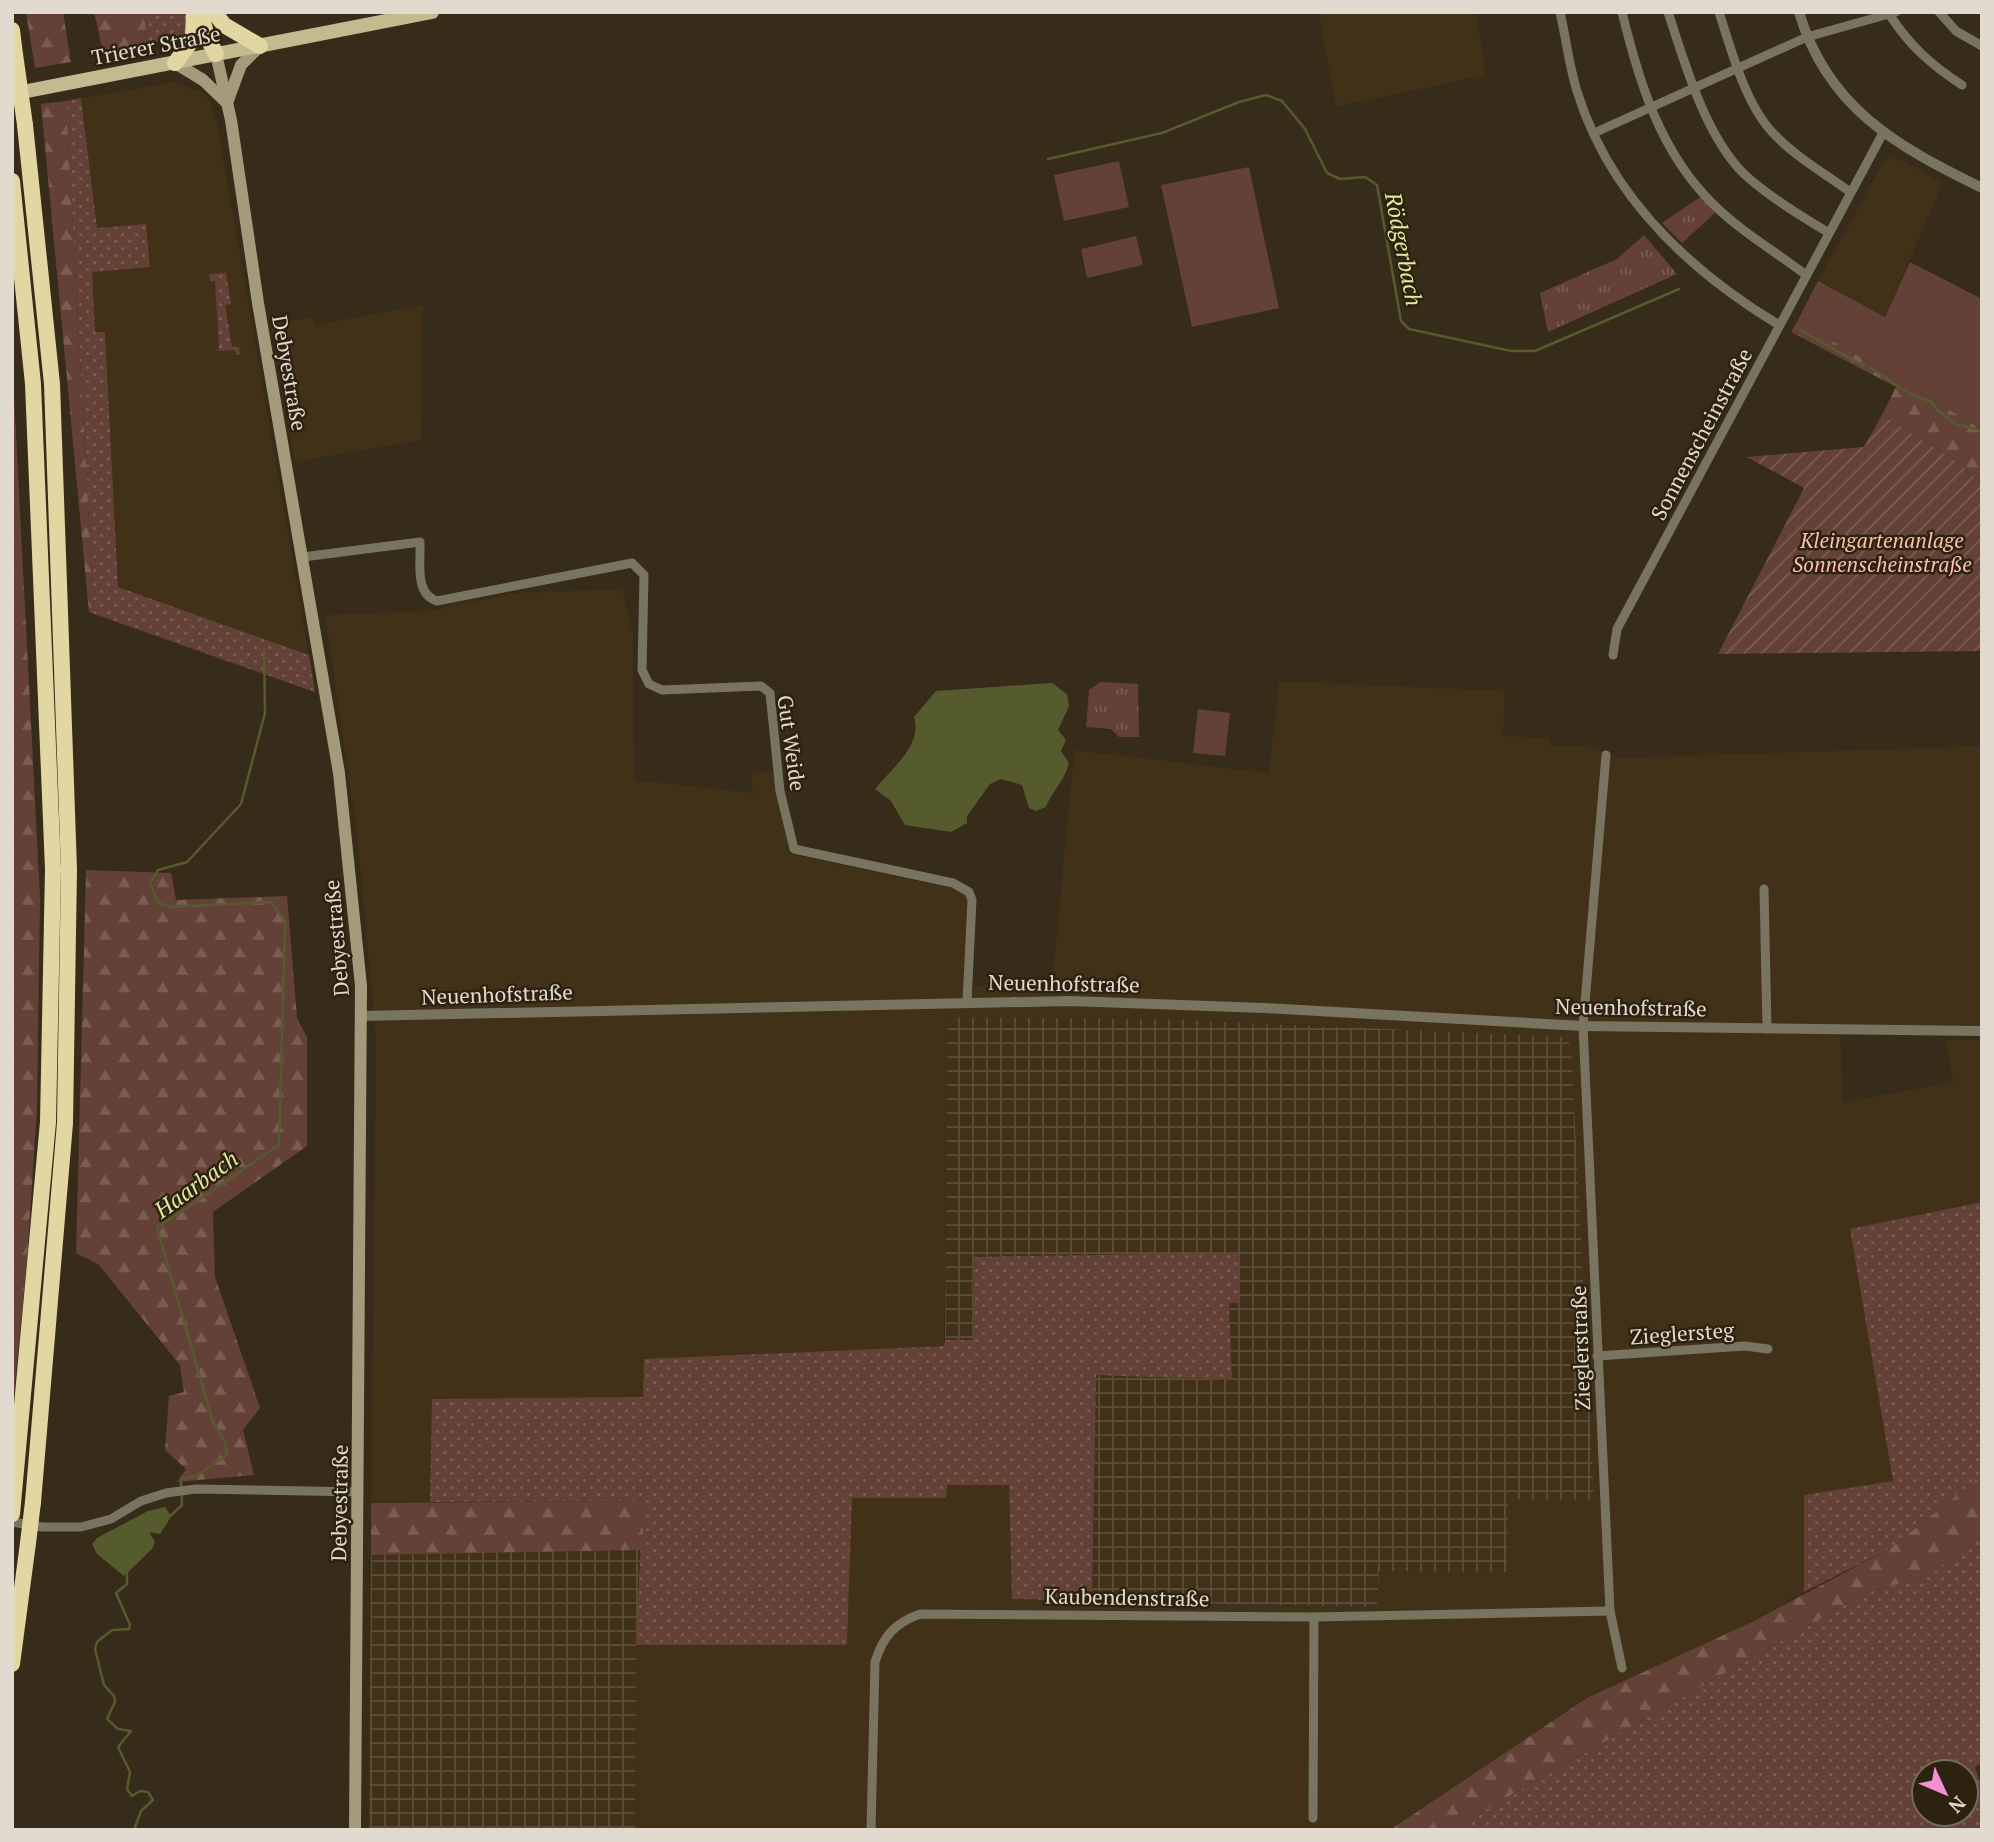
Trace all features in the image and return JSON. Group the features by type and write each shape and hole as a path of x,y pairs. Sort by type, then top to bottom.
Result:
{"highway":[{"path":"175,63 193,38 194,12"},
{"path":"201,12 207,37 216,54"},
{"path":"212,12 216,54"},
{"path":"212,12 224,25 260,46"},
{"path":"12,30 25,125 52,384 69,869 65,1123 33,1502 12,1664"},
{"path":"12,181 33,384 53,869 48,1122 13,1507"}],"main road":[{"name":"Trierer Straße","path":"12,94 432,12"},
{"path":"175,63 203,80 227,103 241,65 260,46"},
{"name":"Debyestraße","path":"216,54 227,103 344,804 361,1016 355,1830"}],"street":[{"path":"1560,12 1577,91 1613,171 1653,226 1699,271 1734,298 1779,325"},
{"path":"1622,12 1649,107 1702,192 1719,209 1806,275"},
{"path":"1668,12 1694,88 1732,159 1745,175 1829,233"},
{"path":"1719,12 1738,69 1769,130 1783,144 1850,192"},
{"path":"1799,12 1807,37 1829,79 1853,108 1883,133 1919,157 1982,188"},
{"path":"1938,12 1956,30 1982,46"},
{"path":"1594,132 1807,37 1893,13 1908,43 1936,68 1962,85"},
{"name":"Sonnenscheinstraße","path":"1613,654 1617,629 1883,133"},
{"name":"Gut Weide","path":"303,557 420,542 422,589 429,598 437,601 632,563 643,575 642,670 649,684 662,690 761,686 770,693 779,780 793,849 953,883 969,892 972,900 967,1002"},
{"path":"1583,1026 1606,755"},
{"path":"1764,889 1767,1029"},
{"name":"Neuenhofstraße","path":"361,1016 1070,1001 1264,1008 1583,1026 1982,1031"},
{"name":"Zieglerstraße","path":"1583,1026 1610,1611 1622,1668"},
{"name":"Zieglersteg","path":"1597,1356 1745,1346 1768,1349"},
{"path":"12,1522 42,1527 95,1525 142,1502 181,1490 359,1492"},
{"name":"Kaubendenstraße","path":"871,1830 875,1662 881,1644 891,1630 912,1617 939,1612 1314,1617 1610,1611"},
{"path":"1313,1818 1314,1617"}],"shaded area":[{"path":"1318,12 1476,12 1486,75 1336,107"},
{"path":"174,82 202,92 210,101 218,127 309,655 118,587 105,332 95,333 91,272 150,266 146,224 97,228 81,98"},
{"path":"1893,156 1943,183 1885,317 1818,281 1884,161"},
{"path":"423,305 421,440 295,462 271,324 313,317 315,325"},
{"path":"622,589 633,635 634,780 753,793 751,773 773,771 790,854 975,893 971,986 1052,985 1074,750 1269,773 1279,681 1505,691 1503,736 1549,738 1550,745 1593,747 1617,758 1982,746 1982,1026 1945,1028 1840,1024 1843,1102 1953,1082 1946,1040 1982,1040 1982,1202 1850,1229 1893,1481 1804,1495 1804,1592 1390,1830 635,1830 636,1645 847,1645 852,1498 946,1498 946,1485 1009,1485 1012,1599 1376,1607 1378,1571 1507,1572 1334,1026 1159,1019 948,1017 944,1346 644,1359 644,1397 432,1399 430,1502 371,1503 376,1039 356,826 325,615 427,611 515,593"},
{"path":"1052,683 1067,694 1069,706 1058,730 1066,740 1061,751 1069,763 1046,807 1036,811 1029,808 1022,785 1001,779 990,784 967,816 967,823 951,832 905,825 891,801 875,789 910,747 916,727 914,717 936,691"},
{"path":"948,1017 1159,1019 1563,1037 1571,1045 1594,1500 1508,1499 1507,1572 1379,1571 1377,1607 1092,1601 1096,1375 1232,1380 1229,1302 1240,1303 974,1257 973,1340 945,1340"},
{"path":"165,1507 171,1516 160,1534 149,1532 155,1542 152,1549 124,1576 97,1554 92,1544 97,1538 148,1511"},
{"path":"642,1550 636,1645 635,1830 369,1830 371,1555"}],"green space":[{"path":"26,12 63,12 71,62 35,68"},
{"path":"94,12 145,12 146,44 104,56"},
{"path":"145,12 187,12 189,35 146,44"},
{"path":"81,98 97,228 146,224 150,267 92,272 95,332 105,332 118,587 309,655 315,692 94,614 66,101"},
{"path":"66,101 94,614 89,612 41,104"},
{"path":"1119,161 1129,207 1064,221 1054,175"},
{"path":"1249,167 1279,308 1192,327 1161,185"},
{"path":"1702,196 1717,211 1682,243 1662,223"},
{"path":"1644,235 1677,274 1548,332 1540,293 1617,259"},
{"path":"1136,236 1143,265 1087,278 1081,249"},
{"path":"1910,262 1982,299 1982,429 1798,320 1818,281 1885,317"},
{"path":"226,273 231,304 225,305 232,347 239,347 240,355 236,355 235,350 215,351 219,349 215,281 210,281 209,274"},
{"path":"1798,320 1982,429 1982,484 1956,461 1882,415 1896,387 1791,332"},
{"path":"12,357 40,897 37,1109 27,1260 12,1416"},
{"name":"Kleingartenanlage Sonnenscheinstraße","path":"1882,415 1956,461 1982,484 1982,651 1718,654 1804,488 1747,457 1864,447"},
{"path":"1101,682 1138,684 1139,737 1119,737 1111,729 1086,727 1089,690"},
{"path":"1198,709 1230,713 1225,756 1193,753"},
{"path":"86,870 171,873 176,900 287,896 297,1018 307,1037 307,1146 213,1212 215,1277 260,1408 243,1430 254,1475 177,1482 186,1469 165,1450 169,1396 184,1392 180,1365 98,1264 76,1253"},
{"path":"1982,1202 1982,1475 1891,1548 1804,1592 1804,1495 1893,1481 1850,1229"},
{"path":"1238,1253 1240,1303 1229,1303 1232,1380 1096,1375 1092,1601 1012,1599 1009,1485 947,1485 946,1498 852,1498 847,1645 636,1645 643,1501 430,1502 432,1399 643,1397 644,1359 944,1346 945,1340 973,1340 974,1257"},
{"path":"1982,1475 1982,1536 1927,1576 1865,1593 1450,1830 1390,1830 1587,1698 1750,1623 1891,1548"},
{"path":"644,1501 642,1550 371,1555 371,1503"},
{"path":"1982,1536 1982,1763 1980,1764 1980,1758 1910,1758 1910,1828 1980,1828 1980,1782 1982,1830 1450,1830 1865,1593 1927,1576"}],"waterway":[{"name":"Rödgerbach","path":"1048,159 1162,133 1239,102 1266,95 1282,101 1305,129 1327,173 1340,179 1365,177 1377,185 1401,321 1409,329 1511,351 1535,351 1679,289"},
{"name":"Rödgerbach","path":"1798,329 1864,366"},
{"name":"Rödgerbach","path":"1871,368 1910,394 1932,402 1936,409 1956,424 1982,431"},
{"name":"Haarbach","path":"164,1526 182,1505 181,1479 196,1476 227,1455 225,1442 213,1422 157,1228 279,1145 285,921 271,902 171,907 158,903 150,883 158,870 187,862 241,804 265,713 264,649"},
{"name":"Haarbach","path":"127,1568 127,1584 116,1593 130,1625 129,1629 112,1630 97,1642 95,1649 104,1685 114,1696 115,1702 107,1719 118,1729 131,1731 118,1747 130,1772 127,1789 132,1796 140,1791 148,1792 153,1800 141,1811 134,1830"}]}
